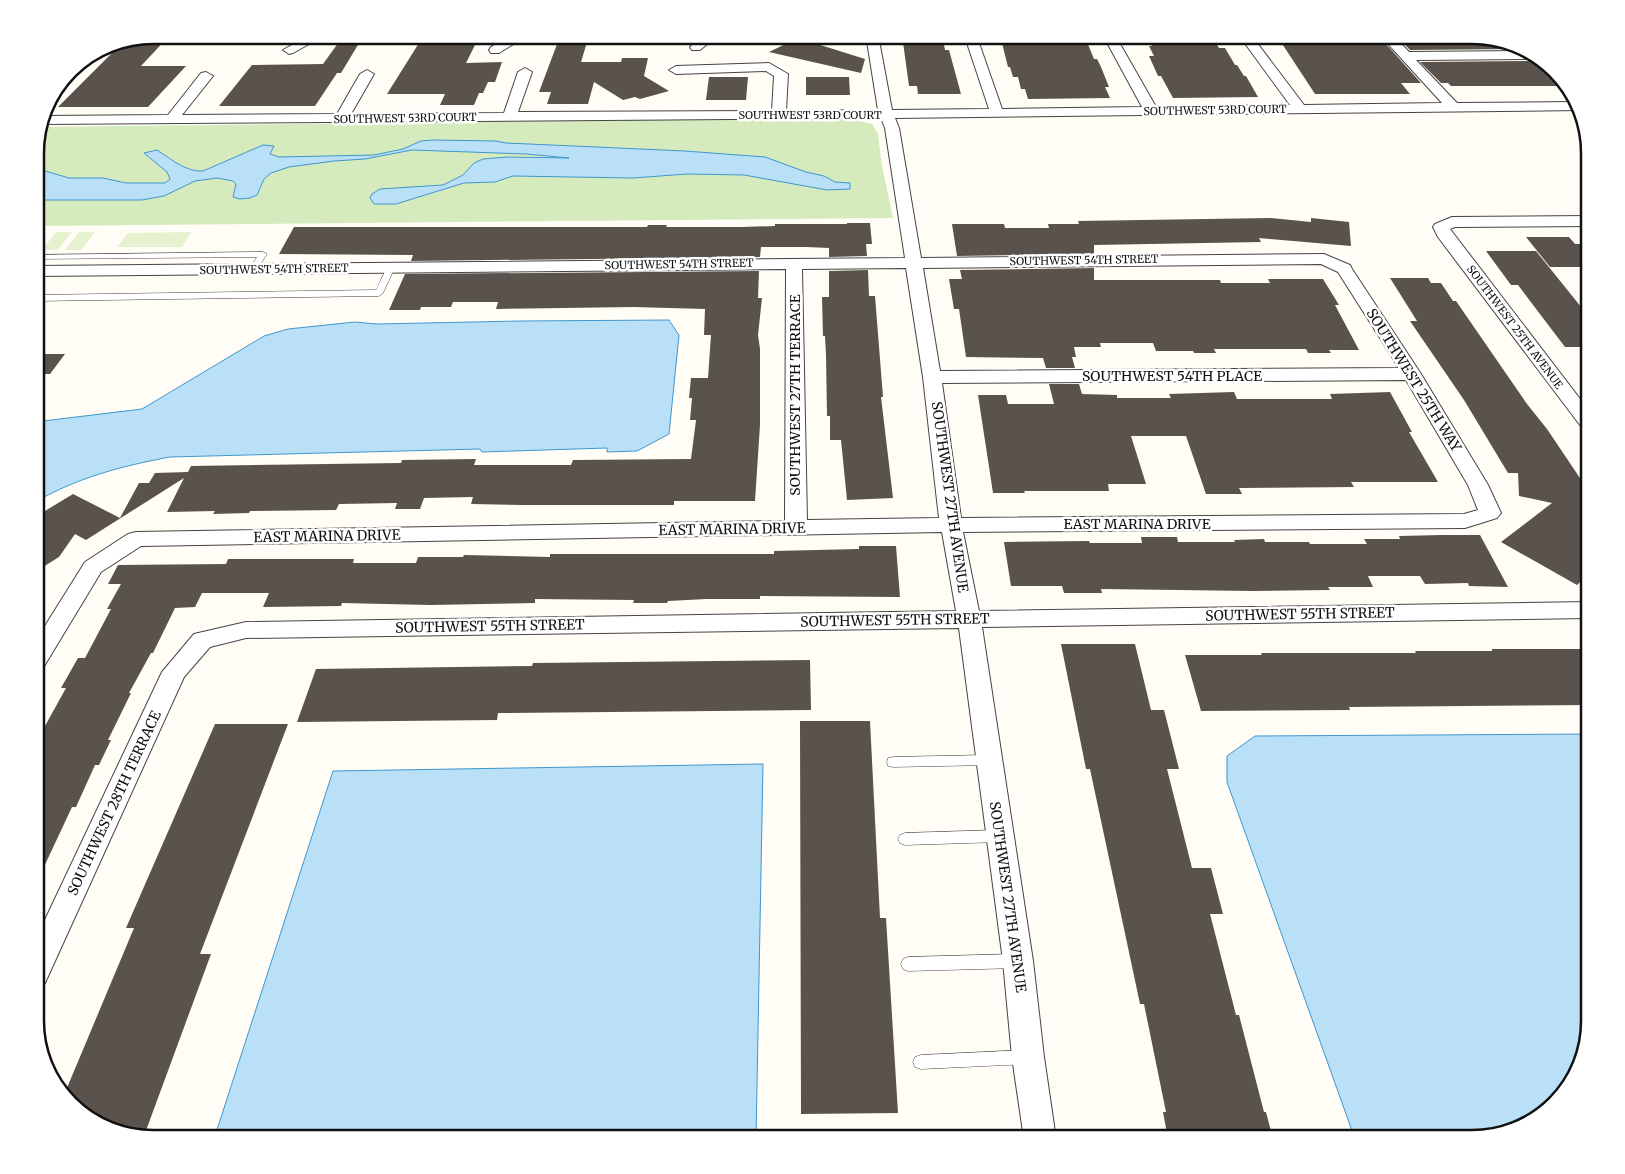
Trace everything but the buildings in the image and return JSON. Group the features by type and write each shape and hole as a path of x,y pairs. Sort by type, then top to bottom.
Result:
{"street":[{"path":"289,50 301,44"},
{"path":"496,50 506,44"},
{"path":"696,47 700,44"},
{"name":"SOUTHWEST 27TH AVENUE","path":"874,44 886,114 892,128 932,377 951,525 969,619 1018,961 1028,1057 1039,1130"},
{"path":"973,44 997,113"},
{"path":"1114,44 1151,111"},
{"path":"1251,44 1300,109"},
{"path":"1395,44 1453,107"},
{"path":"1406,56 1521,55"},
{"path":"676,70 770,68 780,74 779,115"},
{"path":"509,117 526,72"},
{"path":"341,119 366,74"},
{"path":"171,120 206,76"},
{"name":"SOUTHWEST 53RD COURT","path":"49,120 779,115 1571,106"},
{"name":"SOUTHWEST 25TH AVENUE","path":"1581,220 1452,222 1442,227 1444,234 1581,413"},
{"name":"SOUTHWEST 54TH STREET","path":"44,271 1324,259"},
{"name":"SOUTHWEST 25TH WAY","path":"1324,259 1344,269 1412,374 1478,485 1490,513"},
{"name":"SOUTHWEST 27TH TERRACE","path":"794,263 796,528"},
{"name":"SOUTHWEST 54TH PLACE","path":"932,377 1412,374"},
{"name":"EAST MARINA DRIVE","path":"44,647 92,568 136,539 951,525 1465,521 1490,513"},
{"name":"SOUTHWEST 55TH STREET","path":"202,640 246,630 1581,610"},
{"name":"SOUTHWEST 28TH TERRACE","path":"44,954 174,672 202,640"}],"lane":[{"path":"44,257 263,254 253,269"},
{"path":"44,298 379,292 391,267"},
{"path":"893,762 989,760"},
{"path":"905,839 1000,836"},
{"path":"908,964 1018,961"},
{"path":"921,1062 1028,1057"}],"green space":[{"path":"627,120 855,120 872,124 878,134 882,166 893,218 44,226 44,145 47,127"},
{"path":"56,232 72,232 58,250 44,250"},
{"path":"79,232 95,232 81,250 65,250"},
{"path":"191,232 182,247 117,247 128,233"}],"water":[{"path":"421,141 496,141 765,157 806,172 824,176 835,182 850,183 850,189 827,190 744,175 687,174 633,178 513,176 495,182 464,183 396,204 374,204 370,198 372,194 380,189 443,185 463,175 474,163 483,159 507,157 569,158 526,154 412,150 365,159 289,167 271,173 264,179 257,195 250,198 240,199 233,197 236,184 233,181 217,178 195,181 164,196 142,200 44,200 44,171 69,178 103,178 126,183 165,183 170,179 167,172 144,153 157,150 185,167 203,171 263,145 274,146 270,154 279,157 374,155 403,149"},
{"path":"669,320 679,335 669,434 637,451 607,452 607,448 482,452 480,449 170,457 135,464 84,479 44,497 44,421 142,409 264,336 288,329 355,322 377,324"},
{"path":"1581,734 1580,1036 1578,1050 1563,1082 1533,1112 1501,1127 1487,1129 1352,1130 1227,782 1227,756 1255,736"},
{"path":"763,764 756,1130 217,1130 333,771"}]}
